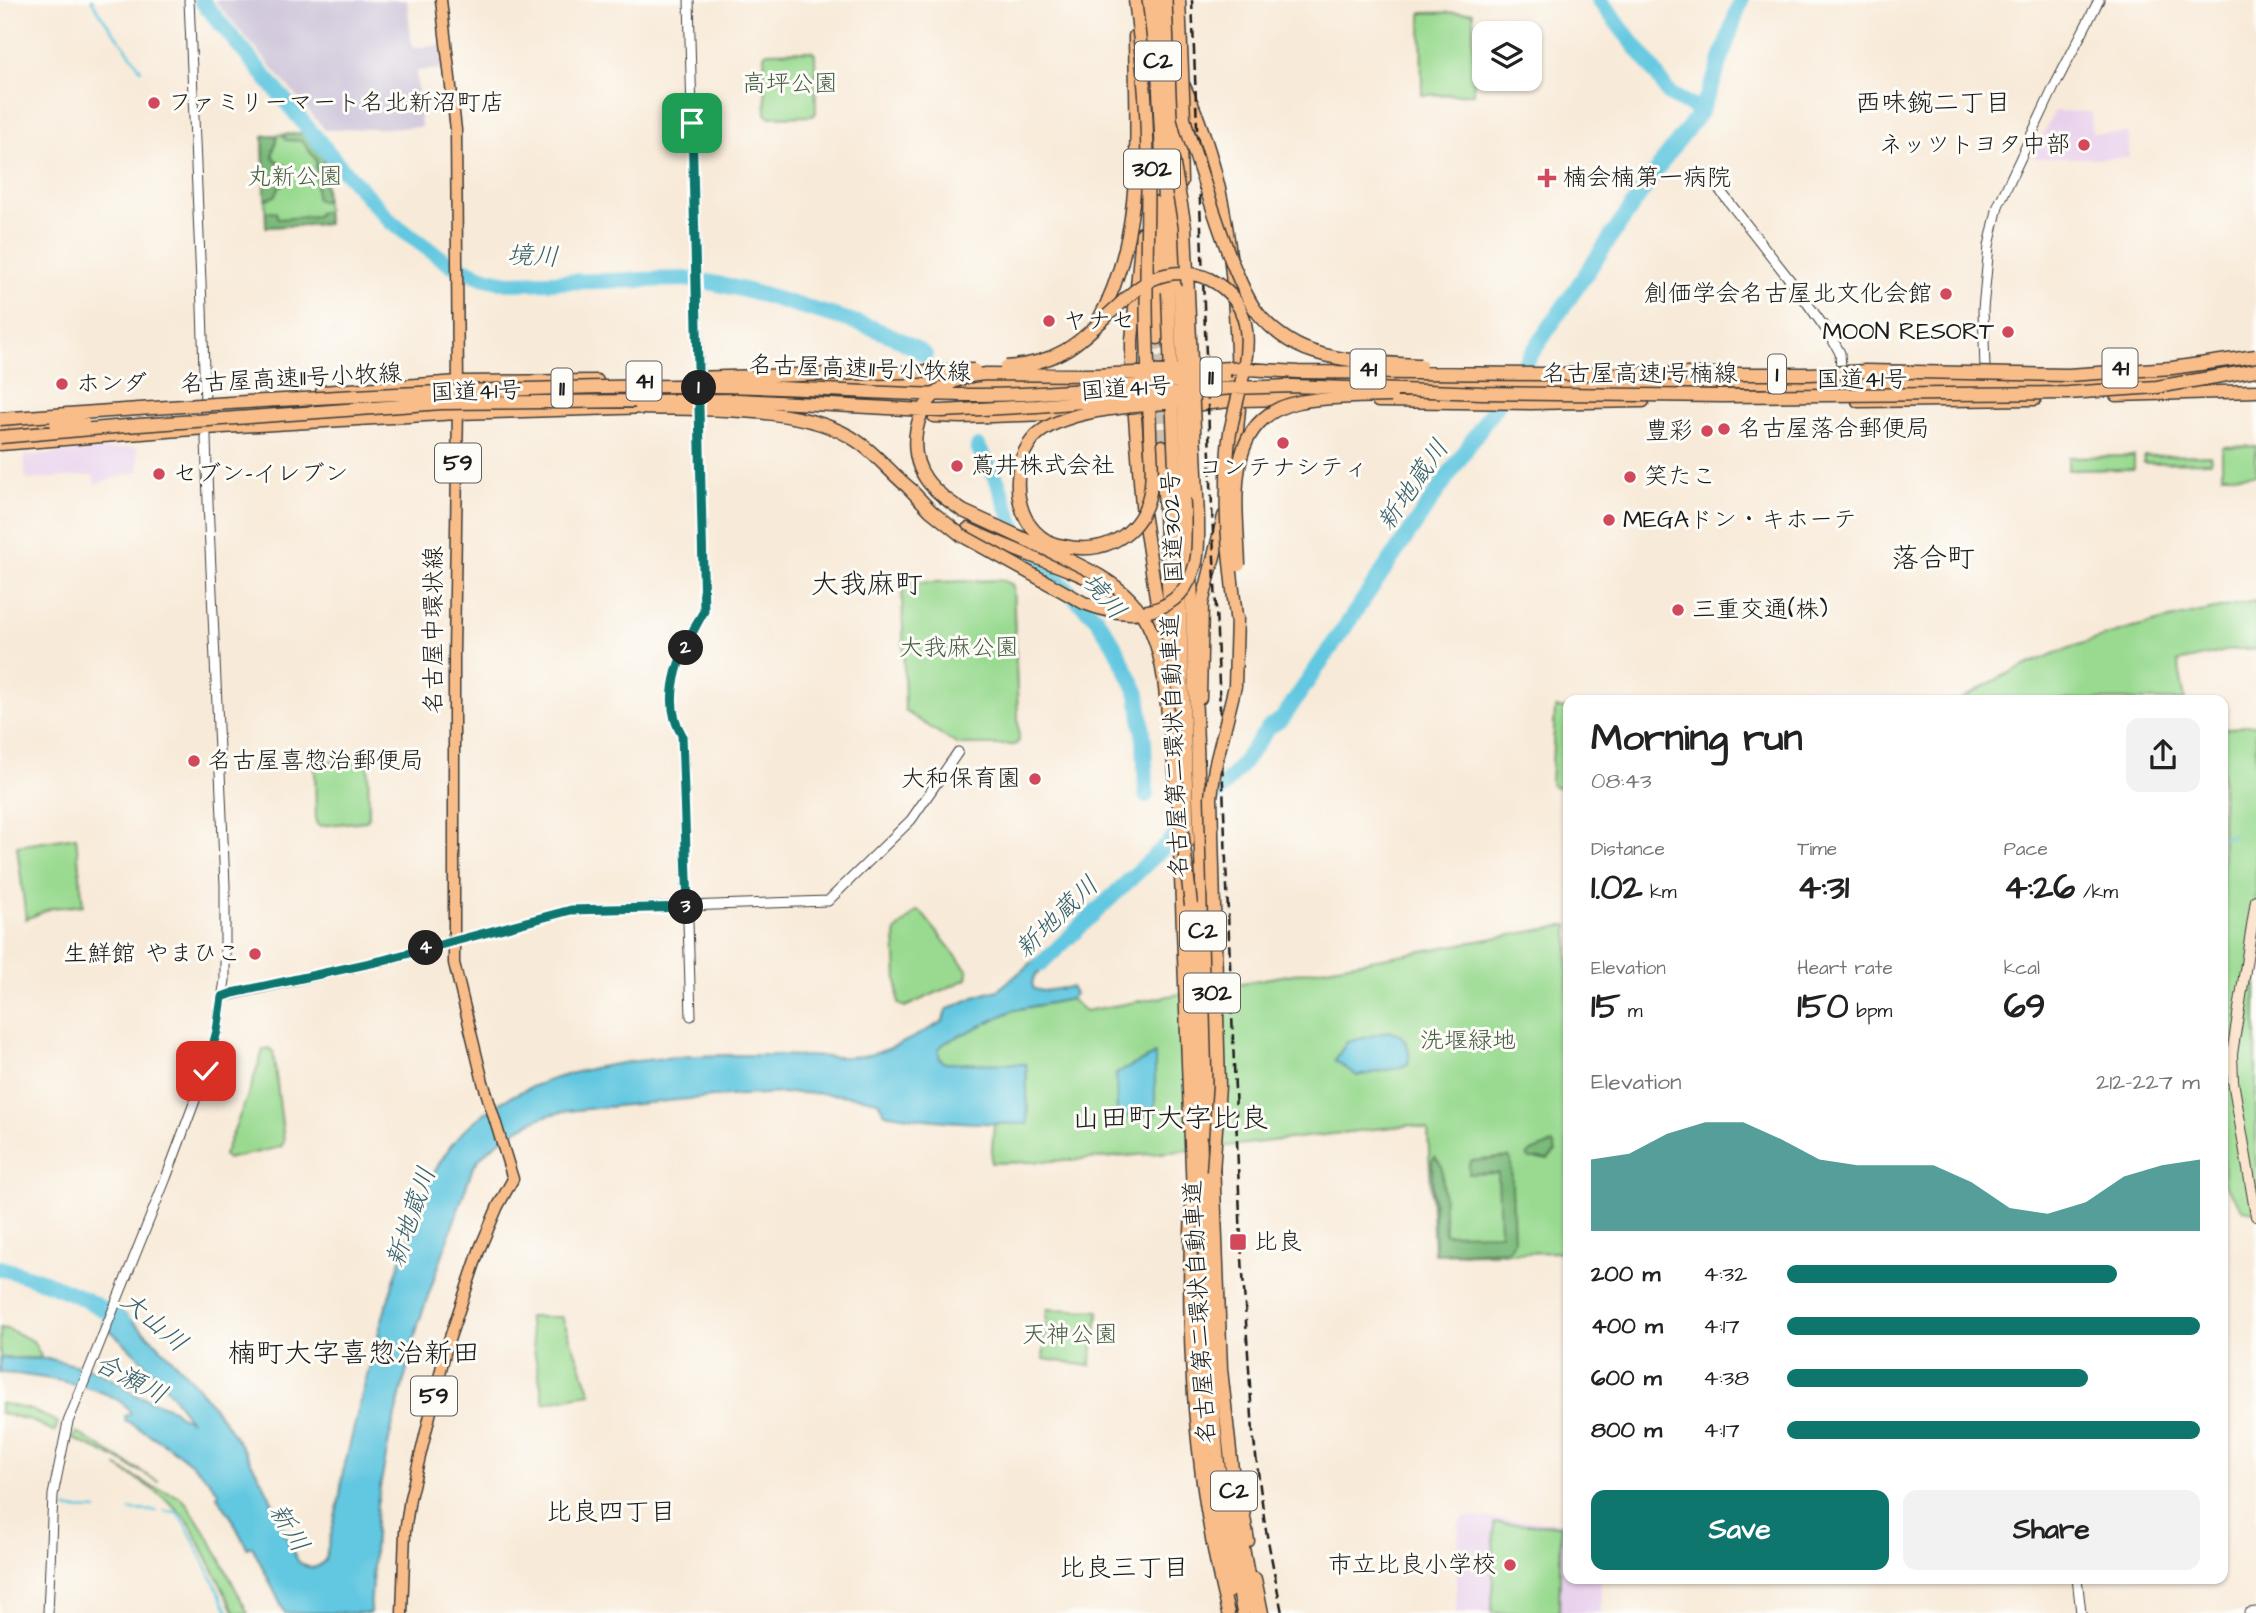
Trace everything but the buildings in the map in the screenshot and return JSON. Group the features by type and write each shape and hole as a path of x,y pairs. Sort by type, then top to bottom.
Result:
{"highway":[{"path":"1093,329 1114,287 1132,224 1135,189 1135,0"},
{"path":"1135,0 1144,68 1147,139 1146,304 1149,400 1150,413 1152,468 1147,505 1138,522 1127,534 1097,549 1079,550 1056,545 1041,537 1031,526 1019,496 1020,463 1024,449 1044,429 1063,420 1096,411 1124,408 1148,405 1160,403 1172,402 1236,393"},
{"name":"302","path":"1144,0 1158,338"},
{"name":"名古屋第二環状自動車道","path":"1155,0 1209,1363 1218,1463 1243,1613"},
{"name":"名古屋第二環状自動車道","path":"1166,0 1186,439 1222,1381 1237,1515 1255,1613"},
{"path":"1177,0 1184,118 1188,133 1244,290 1270,326 1302,347 1349,360 1530,368 1539,374"},
{"name":"302","path":"1177,0 1186,337"},
{"path":"1148,71 1143,222 1132,340 1133,385 1142,506 1169,671"},
{"path":"1177,71 1199,117 1219,180 1227,220 1238,371 1236,393"},
{"path":"555,401 606,407 747,412 818,422 857,440 931,511 961,535 1050,585 1102,610 1134,614 1157,609 1172,600 1187,583 1197,556 1198,518 1185,227 1172,154"},
{"path":"594,387 619,380 1028,366 1067,351 1140,286 1153,279 1171,273 1203,276 1217,283 1239,306 1248,338 1246,362 1228,441 1226,491 1237,625"},
{"name":"名古屋高速1号楠線","path":"1301,370 1539,374 1810,374 1866,371 2068,375 2172,368 2256,356"},
{"path":"1191,905 1163,672 1152,631 1126,594 1105,578 963,511 931,485 922,472 916,450 917,426 927,403 944,387 977,375 1095,375 1231,368 1301,370 1352,378 1421,381 1775,382 1810,374"},
{"name":"国道41号","path":"0,416 458,382 941,384 1084,381 1111,389 1238,371 1841,368 1908,371 2133,368 2256,376"},
{"name":"名古屋高速11号小牧線","path":"0,416 247,401 594,387 739,386 969,395 1025,394 1301,370"},
{"name":"名古屋高速1号楠線","path":"1236,393 1335,386 1478,398 2068,393 2157,387 2256,370"},
{"path":"1724,402 1730,399 1779,398 1789,391 1825,384 2022,383 2157,379 2201,374 2220,376"},
{"path":"1133,385 1227,382 1236,386 1238,441 1220,538 1202,604 1200,670"},
{"name":"国道41号","path":"1478,398 1531,403 2006,400 2256,391"},
{"name":"国道41号","path":"0,444 458,413 699,404 962,417 1135,411 1236,393"},
{"name":"名古屋高速11号小牧線","path":"0,438 442,403 738,400 956,411 1236,393"},
{"path":"1213,1172 1219,1086 1211,797 1217,758 1233,699 1239,575 1236,490 1241,451 1251,430 1266,415 1280,407 1318,399 1478,398"},
{"path":"0,429 250,410 267,416"},
{"name":"国道302号","path":"1191,444 1229,1400 1247,1535 1262,1613"},
{"name":"国道302号","path":"1162,446 1169,671"},
{"path":"908,487 953,520 980,535 1086,577 1114,592 1135,608 1152,631"},
{"name":"302","path":"1169,671 1176,758 1193,1186 1190,1243 1194,1315"},
{"path":"1194,1315 1195,1408 1208,1519 1228,1613"},
{"path":"1194,1315 1206,1460 1233,1613"}],"main road":[{"name":"名古屋中環状線","path":"402,1613 405,1532 419,1458 446,1349 480,1248 513,1179 483,1082 456,972 453,940 458,269 456,130 441,0"},
{"path":"2256,900 2232,1054 2233,1081 2256,1216"}],"street":[{"path":"48,1613 53,1495 70,1417 161,1192 209,1062 225,980 225,885 189,0"},
{"path":"689,0 704,611 691,635 676,674 672,700 682,735 691,1016"},
{"path":"1984,369 1983,309 1989,246 1998,206 2099,0"},
{"path":"1707,174 1830,335 1840,353 1841,368"},
{"path":"222,997 380,961 571,910 828,901 911,820 958,752"},
{"path":"2078,1584 2081,1613"},
{"path":"2249,1613 2256,1612"}],"shaded area":[{"path":"214,0 407,0 412,48 442,45 444,69 416,71 421,127 325,130"},
{"name":"ネッツトヨタ中部","path":"2054,111 2091,112 2092,133 2129,133 2129,158 2033,158"},
{"path":"137,447 139,471 95,484 93,475 26,480 24,456"},
{"name":"市立比良小学校","path":"1463,1517 1563,1522 1563,1584 1601,1584 1601,1613 1456,1613 1459,1523"}],"green space":[{"path":"1473,12 1474,94 1422,95 1421,13"},
{"name":"高坪公園","path":"811,51 815,54 816,113 812,116 770,117 766,114 764,55 767,52"},
{"name":"丸新公園","path":"303,133 324,156 327,224 266,227 263,136"},
{"path":"303,133 324,156 325,201 316,198 316,160 302,141 286,140 283,135"},
{"path":"277,135 273,157 286,166 290,180 279,187 275,196 268,199 265,198 263,136"},
{"path":"266,212 276,212 278,219 316,216 320,212 326,212 327,224 266,227"},
{"path":"2256,446 2256,475 2222,475 2222,447"},
{"path":"2210,455 2211,462 2144,463 2144,456"},
{"path":"2134,456 2134,469 2068,470 2068,457"},
{"name":"大我麻公園","path":"1002,580 1013,585 1019,741 1015,745 958,745 905,711 902,586 904,583"},
{"path":"2256,601 2256,649 2235,649 2178,662 2184,695 1968,695 1994,680 2066,649 2179,617"},
{"path":"1563,709 1563,788 1551,784 1555,710"},
{"path":"2256,725 2256,1213 2242,1209 2228,1188 2228,729"},
{"path":"363,753 368,755 369,817 366,821 319,826 316,823 315,769 318,764"},
{"path":"76,837 83,905 52,908 26,919 17,846"},
{"path":"917,911 921,912 968,971 967,979 905,1007 898,1004 895,935"},
{"name":"洗堰緑地","path":"1563,926 1563,1252 1434,1254 1428,1130 1411,1125 1149,1154 991,1163 994,1124 1028,1124 1026,1065 945,1063 938,1056 938,1049 946,1042 1014,1010 1071,999 1085,1011"},
{"path":"268,1048 273,1051 284,1141 281,1147 227,1159 224,1155 263,1050"},
{"path":"1552,1144 1556,1151 1548,1159 1530,1159 1527,1155 1530,1152"},
{"path":"1435,1157 1442,1166 1445,1234 1500,1233 1498,1173 1469,1174 1469,1164 1471,1161 1509,1157 1514,1241 1509,1250 1435,1253 1432,1161"},
{"name":"天神公園","path":"1047,1309 1099,1311 1090,1366 1043,1359"},
{"path":"528,1317 562,1317 591,1393 544,1403"},
{"path":"0,1328 33,1341 40,1358 0,1358"},
{"path":"0,1403 31,1410 58,1422 55,1432 30,1420 0,1413"},
{"path":"76,1432 159,1482 112,1456 73,1439"},
{"path":"116,1466 153,1487 179,1496 187,1504 212,1543 248,1613 235,1613 189,1522 181,1513 145,1484"},
{"path":"1494,1523 1561,1525 1559,1613 1492,1613"}],"water":[{"path":"1052,946 1061,954 1035,976 1032,983 1034,989 1043,991 1071,987 1075,994 1071,999 1014,1010 946,1042 938,1049 940,1059 945,1063 1026,1064 1028,1124 956,1122 902,1116 884,1113 878,1101 857,1097 796,1093 755,1094 556,1113 519,1129 483,1155 472,1170 418,1325 389,1440 377,1504 370,1613 285,1613 252,1546 247,1548 217,1496 219,1493 188,1461 125,1420 125,1416 131,1414 123,1404 110,1396 72,1383 0,1373 0,1358 51,1359 94,1370 134,1394 173,1409 189,1420 171,1393 150,1369 103,1324 113,1304 178,1365 215,1408 263,1483 298,1561 305,1566 315,1567 325,1560 342,1476 370,1363 416,1216 429,1182 447,1151 472,1123 498,1104 527,1089 558,1077 624,1063 691,1056 848,1057 876,1053 943,1021 946,1010 998,990"},
{"path":"1390,1031 1400,1035 1406,1043 1408,1064 1357,1076 1335,1060 1347,1042"},
{"path":"1155,1054 1155,1115 1117,1117 1116,1074"}],"waterway":[{"path":"92,0 141,70"},
{"name":"境川","path":"201,0 338,164 391,222 448,263 485,278 507,283 685,279 715,283 865,325 896,338 925,355"},
{"path":"1599,0 1651,66 1669,94 1701,111"},
{"name":"新地蔵川","path":"1041,964 1202,811 1239,768 1269,727 1282,719 1665,158 1701,111 1741,0"},
{"name":"境川","path":"978,447 997,480 1021,544 1096,618 1113,643 1138,694 1144,740 1146,795"},
{"path":"2228,836 2234,835"},
{"name":"大山川","path":"0,1268 65,1290 124,1323"},
{"path":"66,1509 97,1510"},
{"path":"130,1510 156,1511"},
{"path":"165,1511 177,1512 186,1525 229,1613"}],"tunnel":[{"path":"1158,338 1162,446"}],"railway":[{"path":"1192,0 1241,1242 1253,1433 1265,1525 1282,1613"}],"place":[{"name":"ファミリーマート名北新沼町店","path":"154,103"},
{"name":"ネッツトヨタ中部","path":"2084,145"},
{"name":"楠会楠第一病院","path":"1547,178"},
{"name":"創価学会名古屋北文化会館","path":"1946,294"},
{"name":"ヤナセ","path":"1049,321"},
{"name":"MOON RESORT","path":"2008,332"},
{"name":"ホンダ","path":"62,384"},
{"name":"名古屋落合郵便局","path":"1724,429"},
{"name":"豊彩","path":"1707,431"},
{"name":"コンテナシティ","path":"1283,443"},
{"name":"蔦井株式会社","path":"957,466"},
{"name":"セブン-イレブン","path":"159,474"},
{"name":"笑たこ","path":"1630,477"},
{"name":"MEGAドン・キホーテ","path":"1609,520"},
{"name":"三重交通(株)","path":"1678,610"},
{"name":"名古屋喜惣治郵便局","path":"194,761"},
{"name":"大和保育園","path":"1035,779"},
{"name":"生鮮館 やまひこ","path":"255,954"},
{"name":"比良","path":"1238,1242"},
{"name":"市立比良小学校","path":"1510,1565"}],"district":[{"name":"西味鋺二丁目","path":"1933,103"},
{"name":"落合町","path":"1933,558"},
{"name":"大我麻町","path":"867,584"},
{"name":"山田町大字比良","path":"1170,1118"},
{"name":"楠町大字喜惣治新田","path":"354,1353"},
{"name":"比良四丁目","path":"611,1512"},
{"name":"比良三丁目","path":"1124,1568"}],"route":[{"path":"206,1071 217,1031 222,997 233,993 380,961 571,910 688,907 682,735 672,700 676,674 691,635 704,611 692,123"}],"water label":[{"name":"合瀬川","path":"131,1379"},
{"name":"新川","path":"289,1528"}]}
